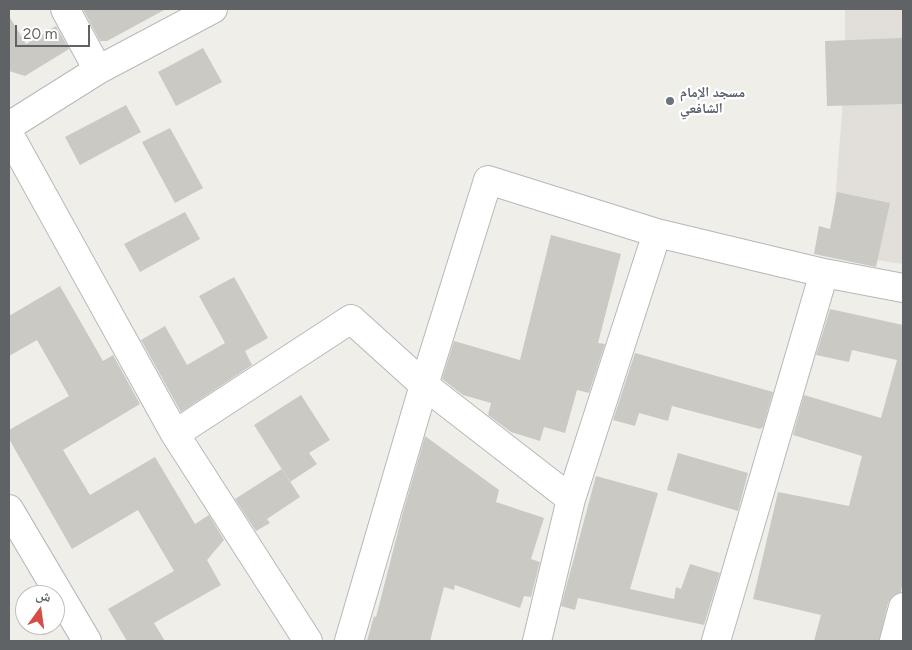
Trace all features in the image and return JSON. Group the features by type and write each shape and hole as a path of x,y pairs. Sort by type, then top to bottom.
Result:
{"street":[{"path":"65,9 98,70"},
{"path":"9,126 98,70 213,9"},
{"path":"9,134 175,434 308,641"},
{"path":"349,641 424,385 488,180 656,233 824,273 903,288"},
{"path":"537,641 571,499 656,233"},
{"path":"716,641 824,273"},
{"path":"175,434 351,319 424,385 571,499"},
{"path":"9,509 87,641"},
{"path":"894,641 903,607"}],"shaded area":[{"path":"903,9 903,264 831,253 845,74 845,10"}],"building":[{"path":"83,9 166,9 107,41 100,41"},
{"path":"9,16 26,44 56,26 69,49 25,76 9,71"},
{"path":"903,38 903,104 827,106 825,41"},
{"path":"203,48 222,82 176,106 158,72"},
{"path":"126,105 141,132 80,165 65,137"},
{"path":"170,128 203,188 175,203 142,142"},
{"path":"837,192 890,203 876,267 814,254 819,226 830,229"},
{"path":"185,212 200,239 140,272 124,244"},
{"path":"551,235 621,254 598,343 605,344 589,393 577,390 565,433 544,427 540,441 511,432 488,415 491,403 463,395 442,379 454,341 520,360"},
{"path":"234,277 268,338 245,351 252,365 181,412 141,340 165,326 187,365 225,343 199,296"},
{"path":"60,286 103,361 113,355 140,404 63,450 90,495 155,457 195,524 209,515 224,540 207,560 221,585 154,623 165,641 127,641 108,609 174,571 138,510 72,549 9,439 9,430 69,396 37,340 9,356 9,316"},
{"path":"830,309 903,325 903,580 901,592 892,596 888,603 879,641 814,641 821,615 753,599 778,492 849,506 862,456 793,435 804,395 881,418 897,360 852,350 849,362 816,355"},
{"path":"635,353 773,392 763,427 760,429 672,406 668,421 639,413 635,426 613,420"},
{"path":"301,395 330,440 309,453 317,464 290,482 254,425"},
{"path":"425,436 499,490 496,502 544,518 531,559 540,562 531,597 524,596 520,608 455,585 454,590 444,587 430,641 367,641 374,616 376,617"},
{"path":"678,453 748,473 738,511 667,490"},
{"path":"282,469 300,497 267,519 270,523 256,531 235,499"},
{"path":"596,476 658,493 630,589 674,599 676,587 681,589 690,564 720,573 704,625 578,598 575,610 561,606"}],"place":[{"name":"مسجد الإمام الشافعي","path":"670,101"}]}
